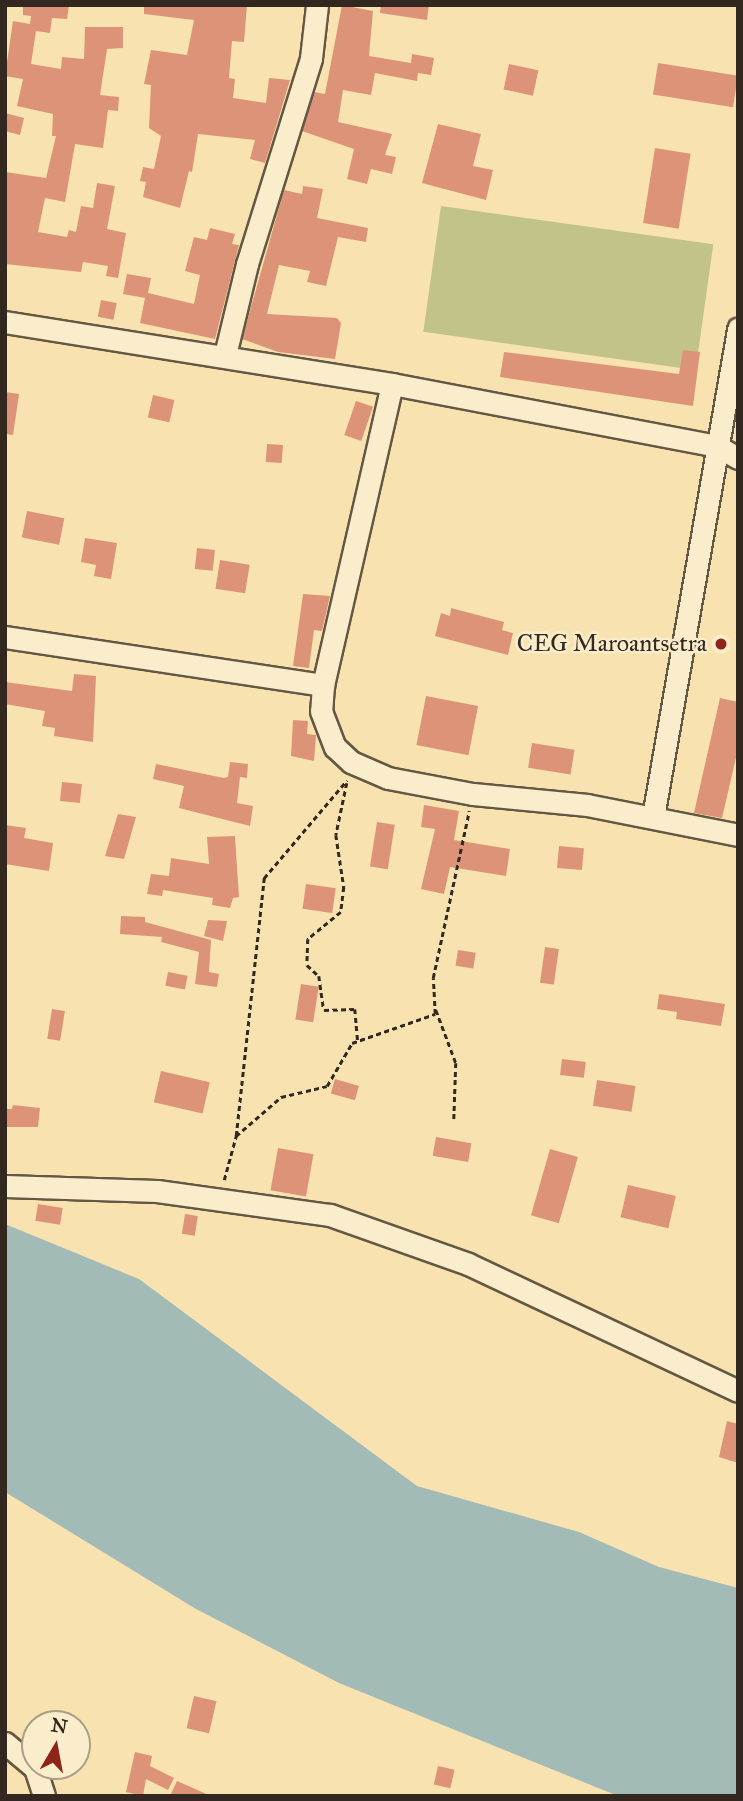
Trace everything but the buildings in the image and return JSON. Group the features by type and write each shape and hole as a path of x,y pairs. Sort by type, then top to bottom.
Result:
{"street":[{"path":"225,355 247,264 311,58 317,5"},
{"path":"5,322 225,355 392,384 717,446 738,458"},
{"path":"653,817 738,328"},
{"path":"392,384 323,685 321,711 326,730 351,772 473,794 561,801 738,835"},
{"path":"5,637 323,685"},
{"path":"5,1186 222,1197 307,1210 396,1237 578,1312 738,1391"},
{"path":"5,1743 35,1768 44,1796"}],"path":[{"path":"351,772 336,835 345,887 341,912 308,939 307,965 319,976 324,1010 355,1009 358,1041"},
{"path":"222,1197 236,1136 264,878 351,772"},
{"path":"454,1120 456,1063 436,1010 433,978 473,794"},
{"path":"236,1136 289,1093 327,1086 345,1048 358,1041 422,1021 436,1010"}],"green space":[{"path":"441,206 713,244 696,370 423,332"}],"water":[{"path":"5,1224 139,1279 417,1486 579,1532 659,1567 738,1588 738,1796 618,1796 339,1683 196,1609 5,1492"}],"place":[{"name":"CEG Maroantsetra","path":"721,644"}]}
